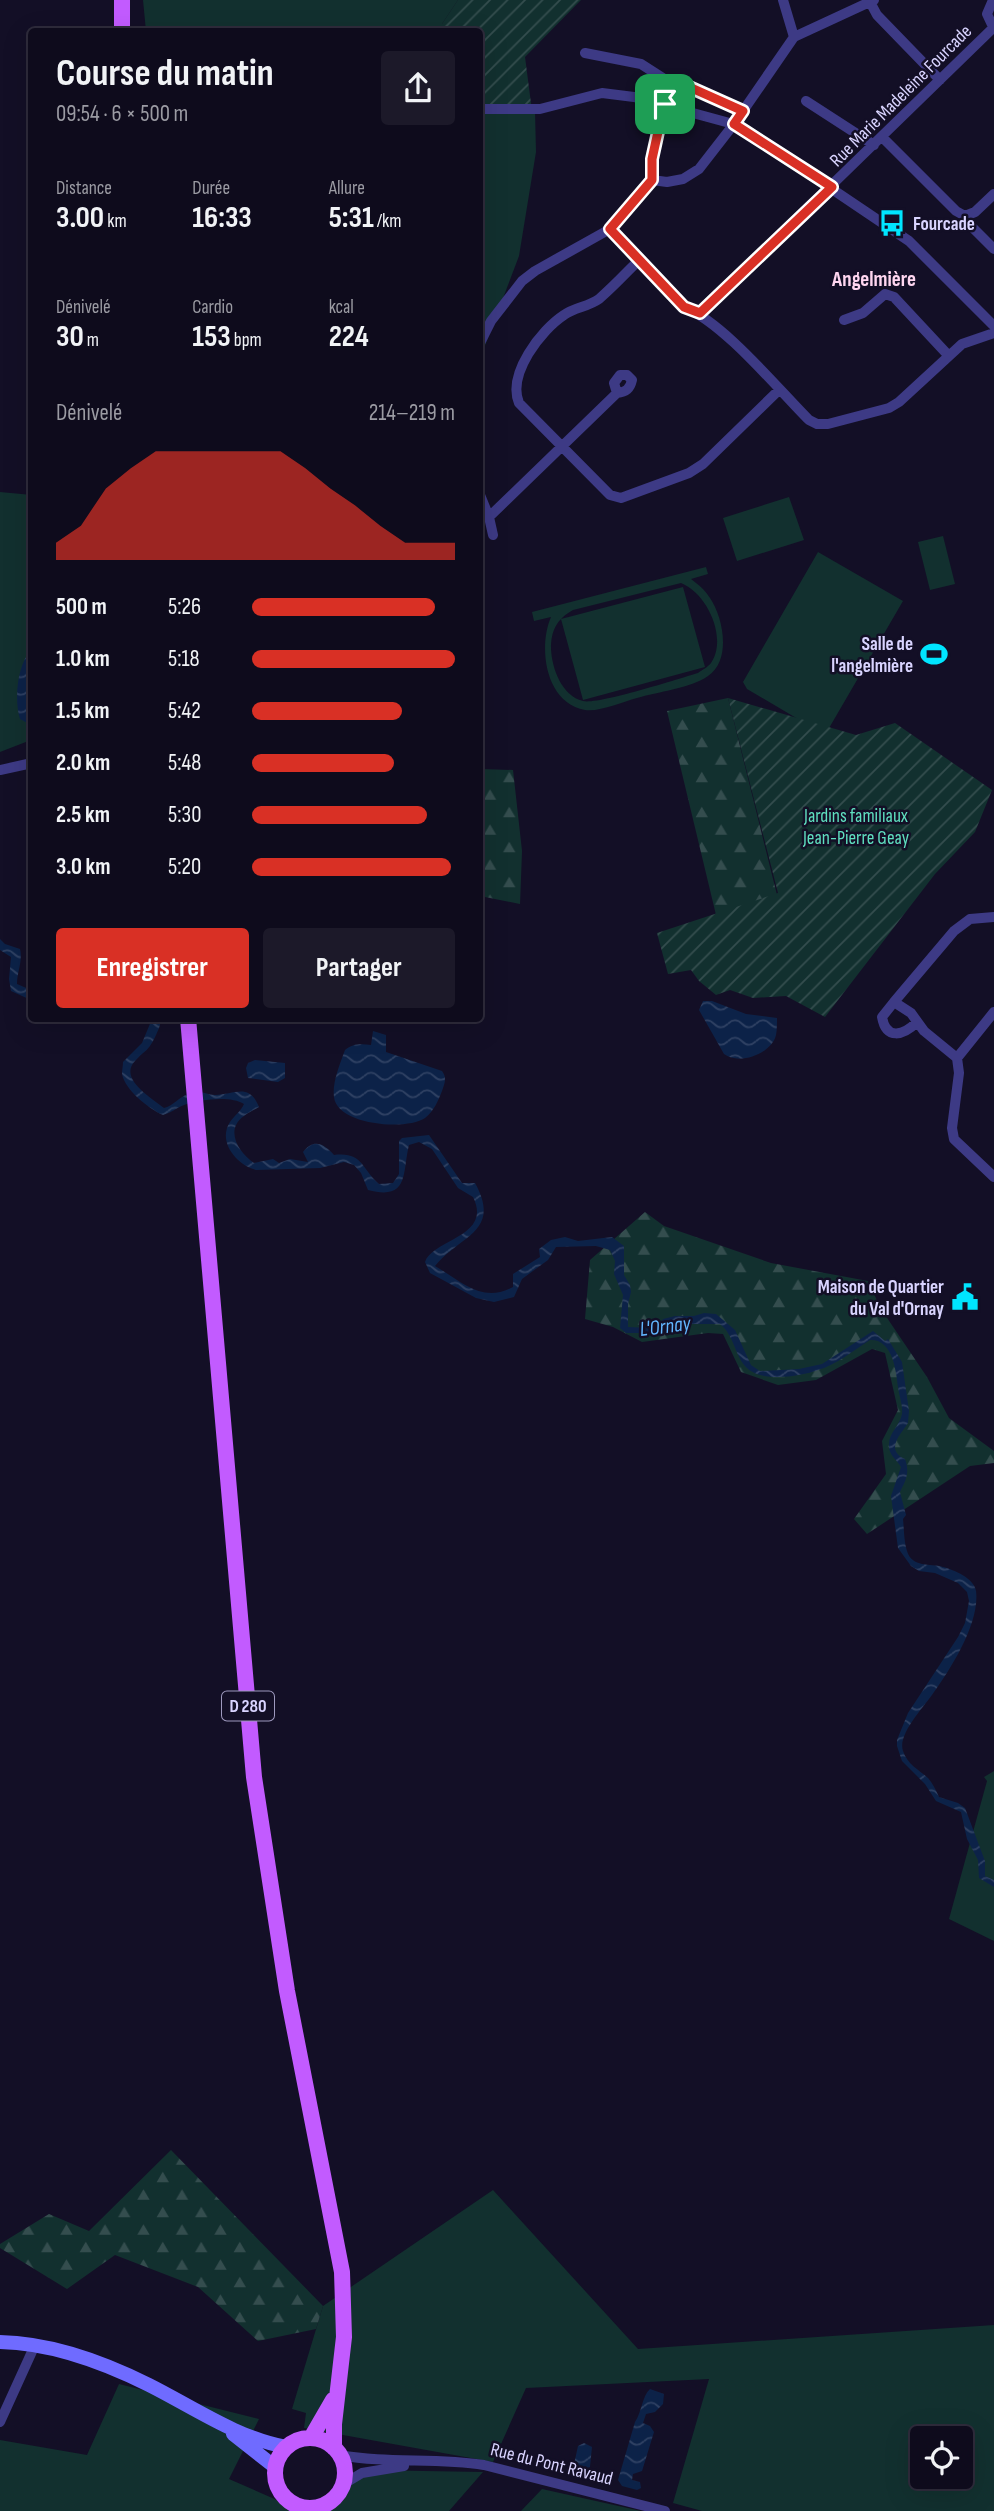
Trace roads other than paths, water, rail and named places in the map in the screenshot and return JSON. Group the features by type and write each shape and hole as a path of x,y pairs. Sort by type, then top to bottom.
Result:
{"main road":[{"path":"122,0 122,28"},
{"name":"D 280","path":"188,1022 254,1777 284,1979 342,2272 345,2319 334,2424 337,2452"},
{"name":"D 280","path":"311,2438 338,2388"},
{"path":"311,2438 320,2440 337,2452 345,2475 337,2498 311,2510 297,2506 279,2491 275,2467 286,2447 311,2438"}],"street":[{"path":"783,0 794,37"},
{"path":"993,0 987,14 994,28"},
{"path":"652,180 667,182 683,179 699,169 734,124 794,37 872,1 877,15 940,80"},
{"name":"Rue Marie Madeleine Fourcade","path":"700,313 994,28"},
{"path":"585,53 641,64 669,82 687,86 743,111"},
{"path":"483,336 491,321 522,281 610,229 652,180 652,159 669,82"},
{"path":"483,109 540,108 602,93 665,104 734,124 909,241 994,326"},
{"path":"806,101 874,145"},
{"path":"882,137 956,211 965,216 968,223 994,249"},
{"path":"965,216 975,212 994,194"},
{"path":"610,229 684,307 700,313 720,330 809,420 817,424 828,424 889,408 962,344 994,333"},
{"path":"639,260 598,299 562,315 535,342 524,364 516,390 519,403 610,495 621,498 689,473 703,464 779,390"},
{"path":"844,320 863,313 885,294 894,298 948,355"},
{"path":"489,517 617,393"},
{"path":"483,502 494,536"},
{"path":"0,770 28,764"},
{"path":"917,1022 896,1035 889,1033 883,1026 882,1017 954,931 970,919 994,918"},
{"path":"894,1002 911,1013 917,1022 957,1058 960,1065 952,1128 954,1139 994,1177"},
{"path":"957,1058 994,1012"},
{"path":"0,2342 35,2345 117,2370 218,2422 269,2444 286,2447"},
{"path":"0,2422 35,2345"},
{"path":"218,2422 275,2467"},
{"name":"Rue du Pont Ravaud","path":"337,2452 386,2461 464,2462 503,2469 664,2511"},
{"name":"Rue du Pont Ravaud","path":"337,2498 362,2473 428,2461"}],"water":[{"path":"28,654 28,723 20,719 17,693"},
{"path":"0,939 5,944 20,949 17,984 28,989 28,999 11,991 11,957 0,950"},
{"path":"703,1001 712,1001 746,1014 777,1018 773,1041 754,1056 738,1059 724,1054 699,1010"},
{"name":"L'Ornay","path":"151,1022 160,1022 151,1045 131,1068 131,1075 145,1093 164,1108 185,1095 200,1092 215,1095 246,1092 255,1099 259,1107 238,1122 234,1134 243,1153 254,1163 273,1159 279,1163 290,1159 308,1162 303,1152 311,1145 319,1144 334,1155 356,1158 379,1184 393,1183 399,1174 399,1141 402,1138 429,1135 462,1183 475,1183 484,1212 481,1223 474,1231 435,1266 463,1284 482,1292 502,1292 513,1287 513,1274 540,1257 539,1249 551,1240 565,1237 578,1241 612,1237 624,1246 624,1275 631,1292 628,1327 651,1328 660,1324 663,1319 675,1316 716,1314 735,1330 751,1365 760,1371 799,1369 822,1364 873,1331 885,1341 888,1339 902,1362 909,1411 908,1423 898,1437 895,1447 905,1459 907,1468 906,1480 900,1492 906,1515 903,1519 907,1551 917,1562 943,1567 963,1575 972,1582 976,1591 974,1616 963,1644 941,1682 913,1720 904,1737 903,1751 910,1763 930,1780 939,1797 965,1808 985,1861 985,1876 994,1880 994,1887 979,1878 978,1860 967,1839 961,1812 936,1801 925,1784 902,1761 897,1746 908,1713 965,1623 969,1601 967,1592 958,1583 935,1573 919,1571 911,1566 898,1548 891,1496 901,1467 891,1454 889,1444 901,1418 902,1407 892,1357 884,1345 870,1340 825,1368 801,1375 769,1377 745,1366 728,1333 720,1324 674,1324 652,1333 626,1333 620,1328 623,1295 614,1274 615,1261 610,1250 596,1246 556,1247 548,1260 522,1279 514,1297 494,1302 476,1298 430,1273 425,1262 430,1254 469,1229 475,1221 477,1210 473,1197 458,1188 432,1149 419,1142 409,1145 402,1182 398,1188 391,1191 368,1190 361,1173 354,1165 344,1162 320,1168 256,1170 236,1158 226,1137 230,1122 244,1104 223,1099 206,1100 184,1105 163,1115 145,1104 133,1092 122,1074 123,1062 142,1043"},
{"path":"373,1031 386,1035 386,1052 444,1074 445,1080 440,1095 425,1118 403,1124 374,1123 347,1114 338,1106 334,1097 334,1086 345,1050 354,1045 371,1045"},
{"path":"255,1060 285,1063 285,1078 278,1082 248,1078 246,1068 248,1063"},
{"path":"650,2389 664,2394 663,2404 655,2412 646,2414 643,2423 650,2426 654,2432 642,2471 633,2474 632,2480 640,2482 641,2488 637,2490 622,2486 618,2480 635,2422"},
{"path":"584,2443 592,2447 589,2476 585,2478 576,2477 573,2469 578,2446"}],"place":[{"name":"Fourcade","path":"892,223"},
{"name":"Salle de l'angelmière","path":"934,654"},
{"name":"Maison de Quartier du Val d'Ornay","path":"965,1297"}],"district":[{"name":"Angelmière","path":"874,279"}],"park label":[{"name":"Jardins familiaux Jean-Pierre Geay","path":"856,826"}]}
